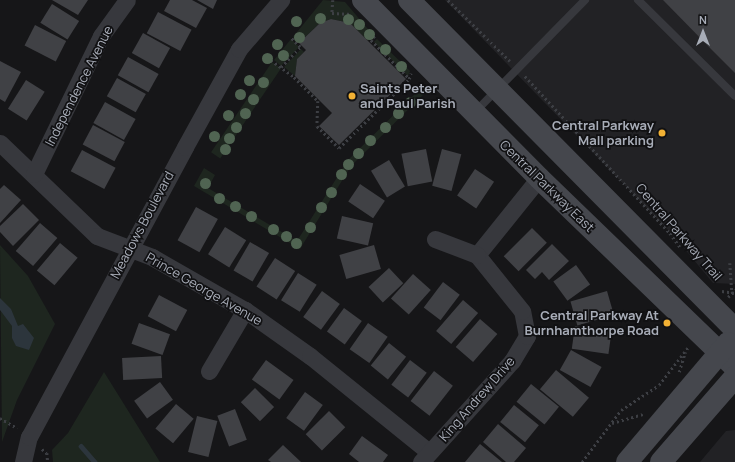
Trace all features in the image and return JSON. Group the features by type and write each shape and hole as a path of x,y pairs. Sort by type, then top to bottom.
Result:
{"street":[{"name":"Independence Avenue","path":"34,174 101,36 127,0"},
{"name":"Meadows Boulevard","path":"22,462 29,438 129,248 239,49 281,0"},
{"path":"410,0 735,330"},
{"name":"Central Parkway East","path":"360,7 735,367"},
{"name":"Prince George Avenue","path":"0,143 97,236 152,257 245,310 310,356 425,457"},
{"path":"435,239 477,255 538,178"},
{"name":"King Andrew Drive","path":"425,457 512,361 527,336 522,311 477,255"},
{"path":"209,371 245,310"},
{"path":"627,462 735,335"},
{"path":"662,462 735,376"}],"lane":[{"path":"473,114 585,0"},
{"path":"638,0 735,96"}],"path":[{"path":"333,0 332,13 360,7"},
{"name":"Central Parkway Trail","path":"448,0 517,68 670,233 682,251"},
{"path":"376,35 371,40 409,79"},
{"path":"281,67 300,47 290,37"},
{"path":"271,60 281,67 318,101 320,115 317,126 339,148 409,79 412,71"},
{"path":"728,297 734,292 730,263"},
{"name":"Central Parkway Trail","path":"719,291 734,292"},
{"path":"582,462 610,424 631,401 666,379 687,348 678,374"},
{"path":"610,424 644,414 649,408"}],"shaded area":[{"path":"323,0 345,2 373,35 368,41 350,23 331,19 320,23 299,43 293,37"},
{"name":"Central Parkway Mall parking","path":"445,0 735,0 735,284 713,283 673,235"},
{"path":"291,39 299,47 281,66 274,60"},
{"path":"377,39 410,71 408,76 374,42"},
{"path":"301,49 304,52 297,59 295,76 284,67"},
{"path":"272,62 281,68 220,159 211,152"},
{"path":"424,85 428,90 351,166 300,249 194,186 204,168 215,175 208,188 297,241 348,160"},
{"path":"0,245 28,276 55,324 17,400 2,442"},
{"path":"0,298 11,309 18,326 23,324 34,338 29,350 16,346 12,338 12,326 0,310"},
{"path":"104,372 160,462 53,462 52,450 68,433"},
{"path":"735,430 735,462 700,462 726,431"}],"building":[{"path":"52,0 88,0 78,15"},
{"path":"170,0 192,0 207,8 196,28 164,11"},
{"path":"197,0 217,0 213,9"},
{"path":"663,0 735,0 735,73 712,50"},
{"path":"52,4 79,21 67,40 40,23"},
{"path":"158,12 192,30 180,51 147,33"},
{"name":"Saints Peter and Paul Parish","path":"331,19 350,23 406,79 339,145 319,126 332,113 295,76 297,59 306,50 299,43 320,23"},
{"path":"35,25 66,41 56,61 25,45"},
{"path":"143,33 170,48 159,68 132,53"},
{"path":"128,57 159,74 148,92 118,75"},
{"path":"0,61 21,72 5,102 0,99"},
{"path":"117,78 146,94 136,112 107,96"},
{"path":"26,80 45,92 27,120 8,109"},
{"path":"105,102 136,119 124,140 93,123"},
{"path":"93,125 125,142 114,161 83,144"},
{"path":"426,149 432,181 408,186 401,154"},
{"path":"442,149 461,154 451,191 432,186"},
{"path":"82,150 116,168 104,189 71,171"},
{"path":"389,160 405,187 387,197 371,171"},
{"path":"475,169 494,182 476,208 457,196"},
{"path":"360,184 385,201 373,218 348,201"},
{"path":"4,185 21,200 0,223 0,189"},
{"path":"23,204 39,220 13,246 0,232 0,226"},
{"path":"196,207 218,219 199,252 178,240"},
{"path":"342,216 373,223 368,246 337,238"},
{"path":"40,223 57,238 33,266 16,251"},
{"path":"225,227 246,240 229,267 208,254"},
{"path":"532,228 547,243 519,271 504,256"},
{"path":"250,242 269,253 253,282 234,271"},
{"path":"60,243 78,258 54,285 37,271"},
{"path":"552,244 569,261 549,280 542,272 535,279 526,270"},
{"path":"374,245 381,269 346,279 339,255"},
{"path":"275,258 295,271 277,300 256,287"},
{"path":"576,265 590,284 567,301 553,281"},
{"path":"389,268 403,283 383,302 369,287"},
{"path":"298,273 317,285 300,312 281,300"},
{"path":"413,274 431,290 409,315 391,299"},
{"path":"443,282 460,295 441,320 424,308"},
{"path":"322,291 340,304 321,330 303,317"},
{"path":"607,291 614,315 577,326 570,301"},
{"path":"159,295 187,310 176,331 148,316"},
{"path":"463,300 478,313 451,344 436,331"},
{"path":"344,308 362,321 345,344 327,331"},
{"path":"480,319 497,334 473,362 456,347"},
{"path":"139,323 170,334 162,355 131,344"},
{"path":"368,323 388,337 369,363 350,349"},
{"path":"575,326 612,331 608,354 572,349"},
{"path":"389,343 406,357 388,379 371,366"},
{"path":"571,350 602,367 590,387 560,370"},
{"path":"161,356 162,378 123,380 122,358"},
{"path":"266,360 294,380 279,399 252,379"},
{"path":"410,360 427,373 408,397 391,385"},
{"path":"556,370 589,398 573,417 540,389"},
{"path":"434,371 453,386 430,416 411,401"},
{"path":"160,382 173,400 147,419 134,401"},
{"path":"531,384 559,407 545,425 517,402"},
{"path":"255,388 274,407 260,421 241,402"},
{"path":"305,392 323,405 304,431 286,418"},
{"path":"176,404 194,419 173,443 155,429"},
{"path":"514,405 539,425 525,442 500,422"},
{"path":"235,409 247,440 229,447 217,416"},
{"path":"329,411 345,427 322,451 306,434"},
{"path":"197,416 217,421 208,457 188,452"},
{"path":"498,424 526,448 514,462 506,462 483,442"},
{"path":"362,436 388,455 383,462 359,462 349,454"},
{"path":"480,444 502,462 465,462"},
{"path":"283,445 301,462 271,462 268,460"}],"waterway":[{"path":"81,446 95,462"}],"place":[{"name":"Saints Peter and Paul Parish","path":"352,96"},
{"name":"Central Parkway Mall parking","path":"662,133"},
{"name":"Central Parkway At Burnhamthorpe Road","path":"667,323"}]}
